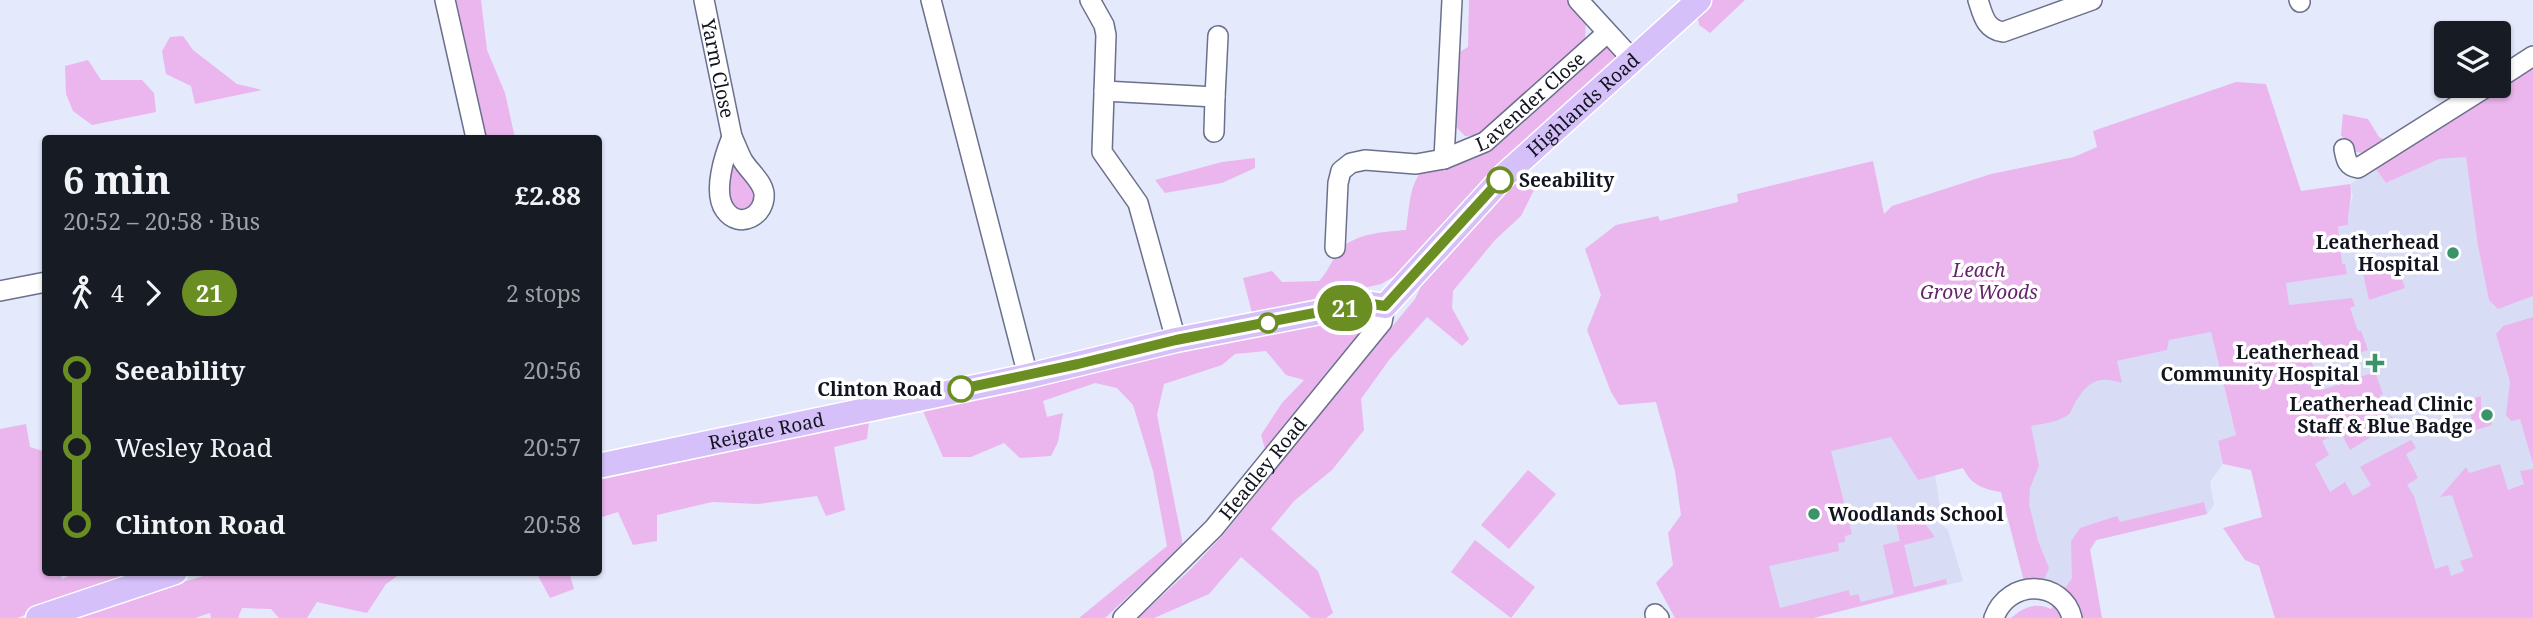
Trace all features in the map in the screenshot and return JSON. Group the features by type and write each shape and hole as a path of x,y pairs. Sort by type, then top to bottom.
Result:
{"main road":[{"name":"Highlands Road","path":"1385,306 1506,175 1699,0"},
{"name":"Reigate Road","path":"602,465 1028,376 1176,340 1366,303 1385,306"},
{"path":"38,618 163,576"}],"street":[{"path":"445,0 475,135"},
{"name":"Yarm Close","path":"704,0 732,136"},
{"path":"930,0 1028,376"},
{"path":"1090,0 1104,25 1106,35 1102,152 1138,203 1176,340"},
{"name":"Lavender Close","path":"1444,159 1452,0"},
{"path":"1578,0 1632,59"},
{"path":"1978,0 1986,23 1993,30 2003,32 2092,0"},
{"name":"Lavender Close","path":"1335,248 1341,171 1352,163 1365,160 1416,164 1444,159 1485,142 1607,33"},
{"path":"1214,132 1218,36"},
{"path":"2511,70 2533,56"},
{"path":"1104,90 1215,97"},
{"path":"2344,149 2346,161 2351,167 2358,169 2469,98"},
{"path":"0,291 42,283"},
{"name":"Headley Road","path":"1123,618 1214,528 1382,322 1385,306"},
{"path":"1994,618 1998,608 2021,588 2049,592 2063,601 2072,618"}],"shaded area":[{"name":"Leatherhead Community Hospital","path":"2466,157 2478,246 2489,300 2498,309 2533,296 2533,317 2503,326 2496,334 2533,464 2533,560 2482,578 2334,588 2263,250 2348,225 2347,211 2353,197 2350,184 2376,169 2386,183 2439,159"},
{"name":"Woodlands School","path":"2211,332 2236,435 2218,441 2223,464 2210,482 2214,505 2207,514 2097,540 2063,592 2024,581 2001,492 2019,403 2119,373 2117,361 2167,350 2169,340"},
{"name":"Woodlands School","path":"1882,421 1918,480 1935,475 1943,526 1948,530 1963,581 1813,618 1715,618 1675,471"}],"green space":[{"path":"453,0 481,0 487,50 505,93 514,135 484,135"},
{"path":"1469,0 1570,0 1586,18 1585,41 1482,135 1465,136 1456,127 1458,53 1468,47"},
{"path":"1710,0 1745,0 1710,33 1699,25 1697,12"},
{"path":"183,36 193,50 237,84 262,90 195,104 191,86 166,74 162,51 170,37"},
{"path":"1609,46 1617,53 1618,60 1407,269 1381,284 1252,313 1243,278 1272,271 1282,282 1319,281 1348,243 1372,234 1406,230 1412,191 1422,171 1470,160 1491,146 1602,48"},
{"path":"88,60 101,80 142,80 154,93 156,112 92,125 73,111 66,94 65,66"},
{"path":"2533,67 2533,296 2498,309 2489,300 2478,246 2466,157 2439,159 2386,183 2376,169 2442,122 2482,98 2511,98 2511,80"},
{"name":"Leach Grove Woods","path":"2236,82 2266,84 2301,191 2350,184 2348,225 2338,227 2342,264 2345,264 2347,274 2286,283 2289,305 2352,298 2355,306 2350,308 2368,350 2328,363 2321,342 2307,349 2322,390 2375,372 2388,418 2392,416 2395,422 2350,450 2340,431 2322,441 2329,455 2315,464 2330,492 2345,482 2353,496 2371,485 2360,467 2411,440 2416,448 2406,454 2418,478 2407,485 2414,496 2435,569 2448,565 2451,576 2464,571 2460,561 2473,557 2452,495 2440,497 2466,467 2469,473 2500,464 2508,490 2524,484 2520,471 2533,469 2533,618 2275,618 2259,566 2245,560 2223,528 2262,517 2251,470 2223,464 2218,441 2236,435 2211,332 2169,340 2167,350 2117,361 2122,383 2101,380 2090,384 2068,415 2031,426 2039,466 2030,488 2029,504 2038,541 2049,568 2045,578 2024,581 2001,492 1978,485 1963,468 1918,480 1891,437 1831,451 1852,534 1845,536 1845,542 1838,543 1839,551 1769,566 1780,608 1849,590 1850,596 1858,594 1861,602 1894,594 1883,545 1900,541 1895,518 1902,514 1923,521 1935,537 1904,545 1914,587 1946,579 1947,584 1813,618 1675,618 1656,583 1673,565 1668,533 1681,515 1675,471 1656,402 1619,405 1611,392 1587,330 1601,295 1585,249 1616,225 1658,216 1660,221 1738,202 1737,194 1873,161 1884,214 1892,206 1991,174 2074,157 2097,147 2093,131"},
{"path":"2343,114 2368,119 2379,137 2387,141 2366,153 2355,152 2341,135"},
{"path":"728,155 759,197 744,215 728,202"},
{"path":"1255,158 1255,168 1222,183 1165,193 1155,180 1222,162"},
{"path":"1522,172 1534,190 1521,216 1495,240 1453,291 1452,308 1469,339 1462,346 1427,317 1389,360 1361,399 1364,430 1332,470 1294,501 1271,529 1318,571 1333,613 1326,618 1311,618 1241,557 1209,594 1154,618 1138,618 1224,534 1415,299 1425,278"},
{"path":"2401,263 2403,268 2399,270 2405,288 2369,300 2362,268"},
{"path":"1367,315 1367,325 1265,449 1261,435 1282,403 1304,380 1286,375 1266,351 1235,354 1222,365 1164,384 1157,415 1183,545 1105,618 1079,618 1167,546 1153,471 1133,405 1117,388 1095,383 1043,401 1047,417 1063,413 1058,442 1051,456 1020,458 1004,443 971,457 943,457 923,411 1028,389 1214,343"},
{"path":"2533,317 2533,464 2520,419 2511,421 2506,415 2510,382 2496,334 2503,326"},
{"path":"2481,396 2481,409 2491,411 2492,425 2476,430 2469,411 2464,412 2461,403"},
{"path":"869,422 867,439 834,447 845,510 826,516 817,496 758,504 712,502 657,515 657,541 633,545 618,512 602,517 602,479"},
{"path":"26,424 30,447 42,451 42,576 61,576 62,579 69,576 140,576 17,618 0,618 0,429"},
{"path":"1528,470 1556,494 1509,549 1481,525"},
{"path":"2204,502 2207,514 2096,540 2090,549 2102,618 2011,618 2030,607 2051,609 2072,578 2071,541 2080,528 2117,516 2120,522"},
{"path":"1475,540 1535,587 1511,618 1451,572"},
{"path":"203,576 397,576 386,584 367,613 317,602 307,618 279,618 271,609 242,608 238,618 211,618 210,613 195,618 70,618"},
{"path":"538,576 570,576 574,589 550,598"}],"bus line":[{"name":"21","path":"961,389 1028,376 1176,340 1366,303 1385,306 1500,180"}],"place":[{"name":"Seeability","path":"1500,180"},
{"name":"Leatherhead Hospital","path":"2453,253"},
{"name":"Leatherhead Community Hospital","path":"2375,363"},
{"name":"Clinton Road","path":"961,389"},
{"name":"Leatherhead Clinic Staff & Blue Badge","path":"2487,415"},
{"name":"Woodlands School","path":"1814,514"}]}
